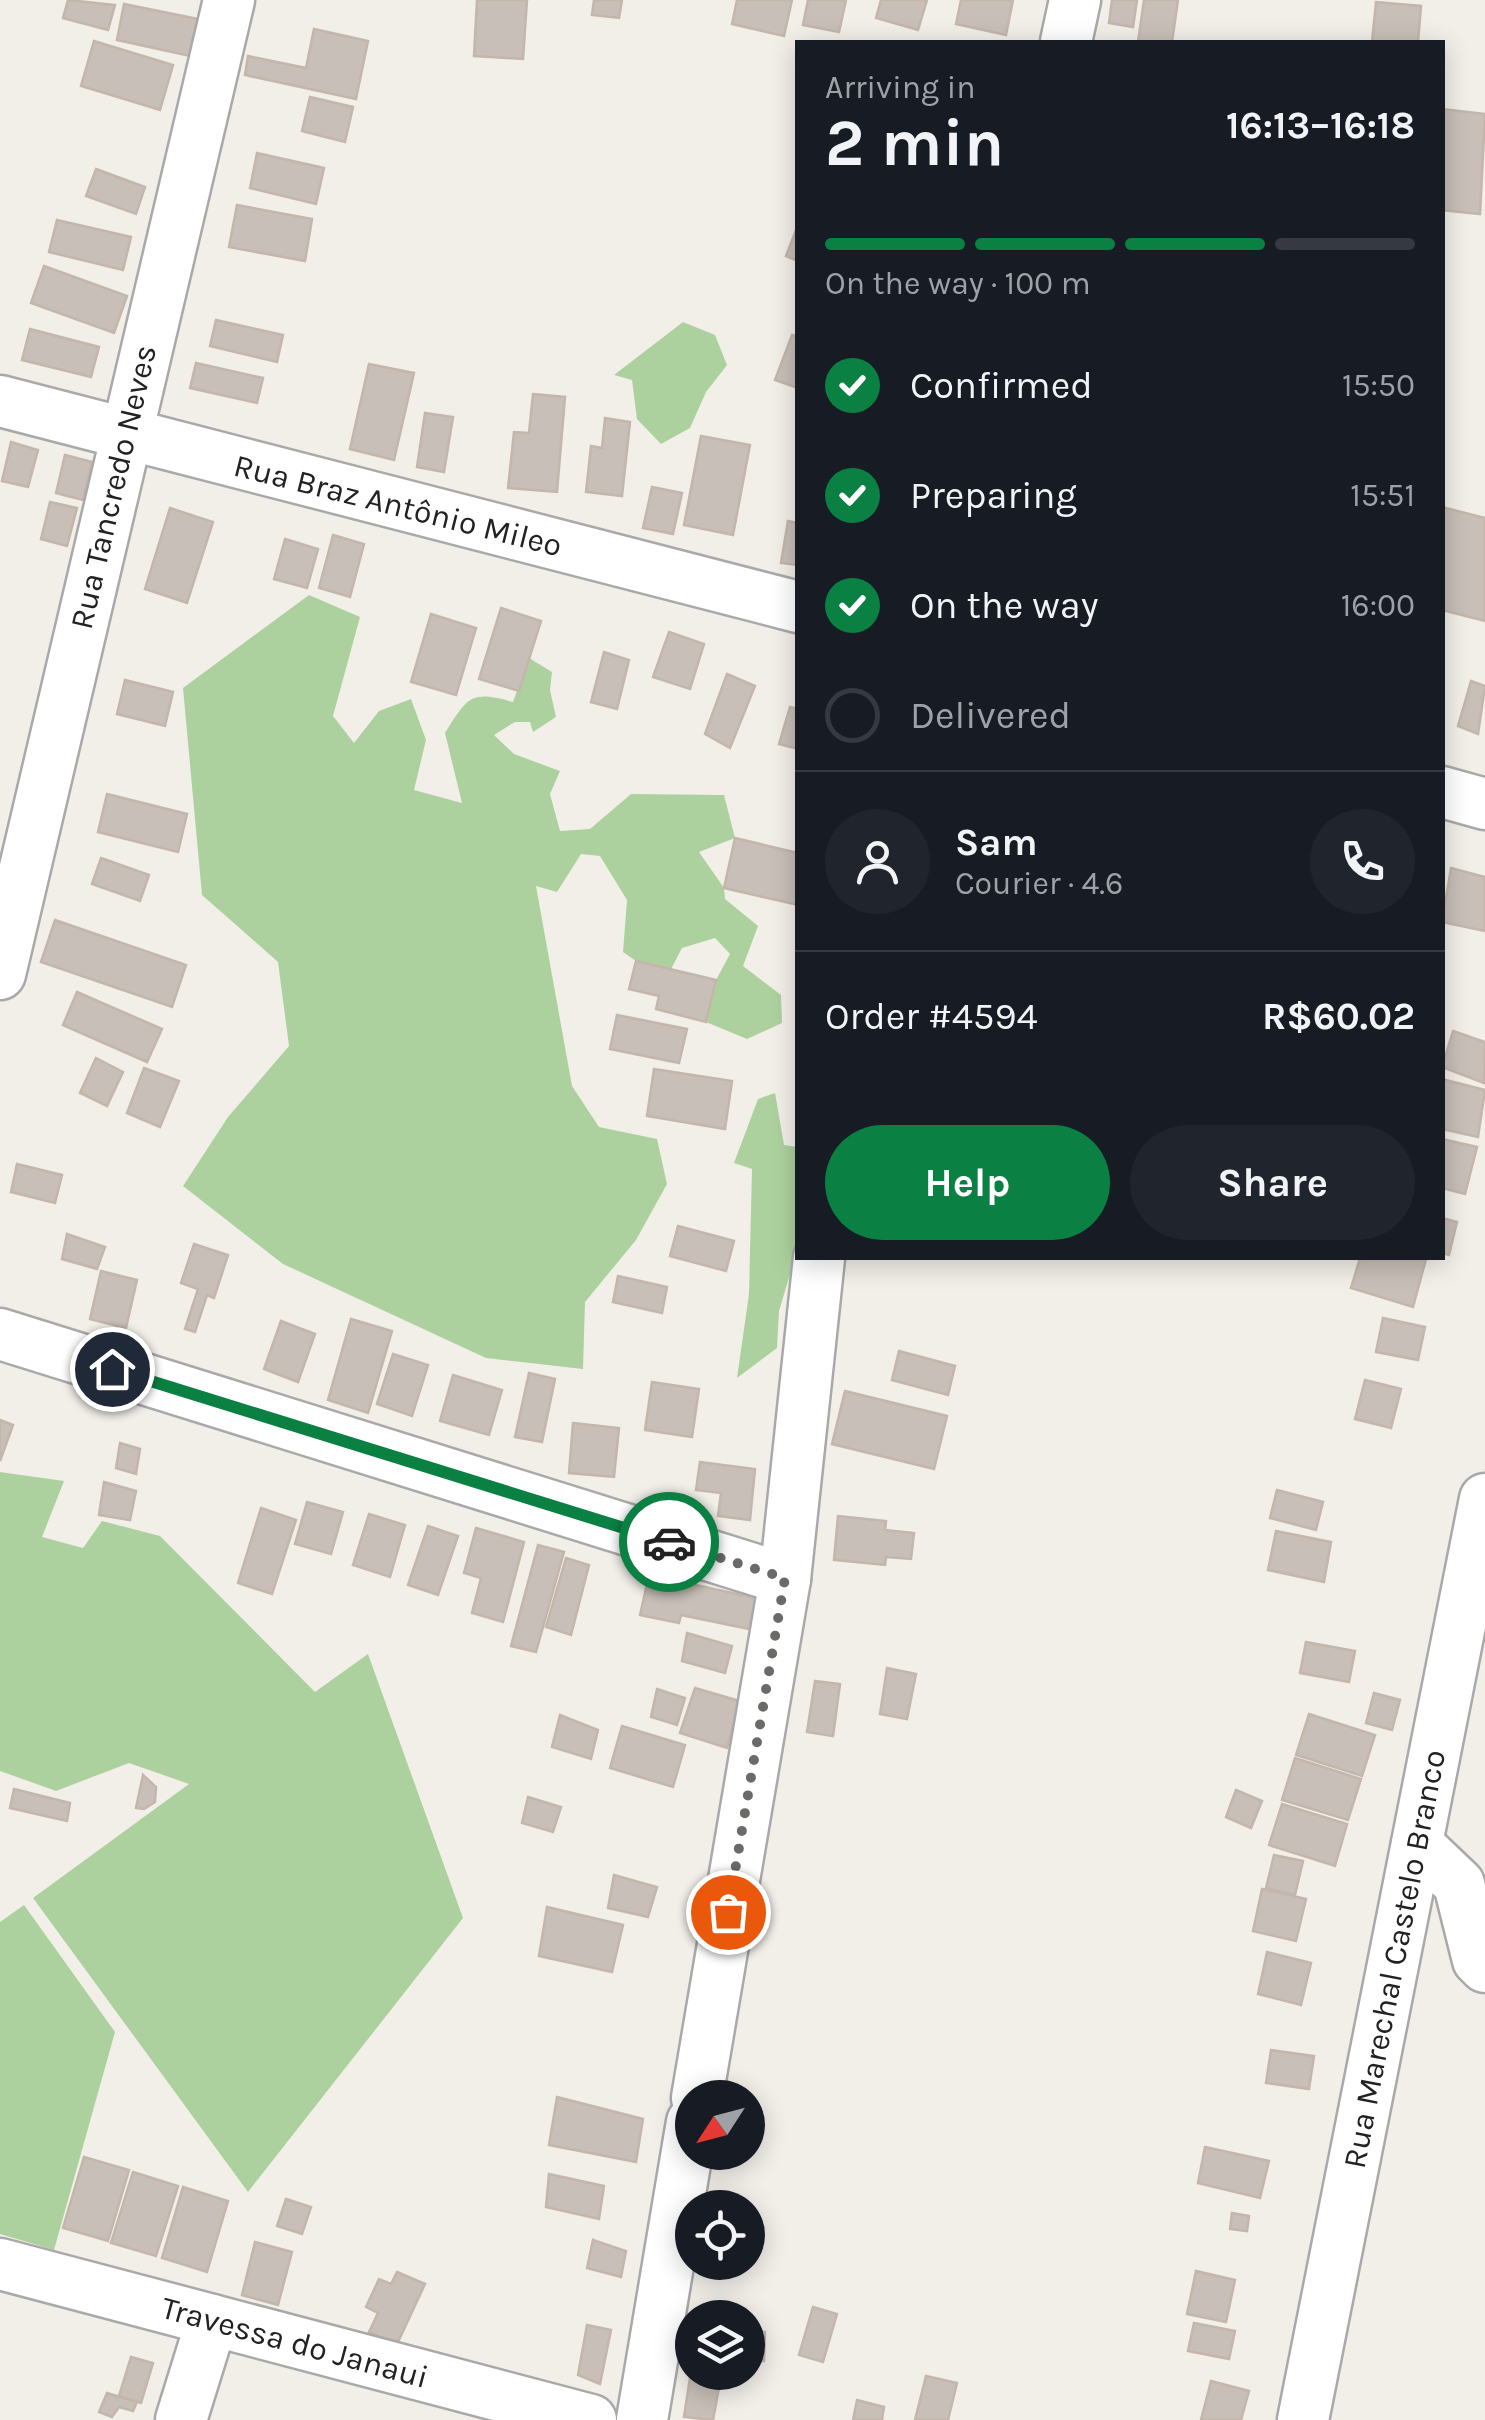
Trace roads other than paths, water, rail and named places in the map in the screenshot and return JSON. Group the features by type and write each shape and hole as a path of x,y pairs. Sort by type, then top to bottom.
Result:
{"street":[{"name":"Rua Tancredo Neves","path":"0,974 230,0"},
{"path":"1066,40 1075,0"},
{"name":"Rua Braz Antônio Mileo","path":"0,401 795,606"},
{"path":"1445,793 1485,804"},
{"path":"700,2080 785,1578 819,1260"},
{"path":"0,1334 785,1578"},
{"name":"Rua Marechal Castelo Branco","path":"1303,2420 1485,1498"},
{"path":"1417,1844 1459,1884 1478,1960 1485,1967"},
{"path":"642,2420 684,2170"},
{"name":"Travessa do Janaui","path":"0,2264 591,2420"},
{"path":"181,2420 212,2320"}]}
